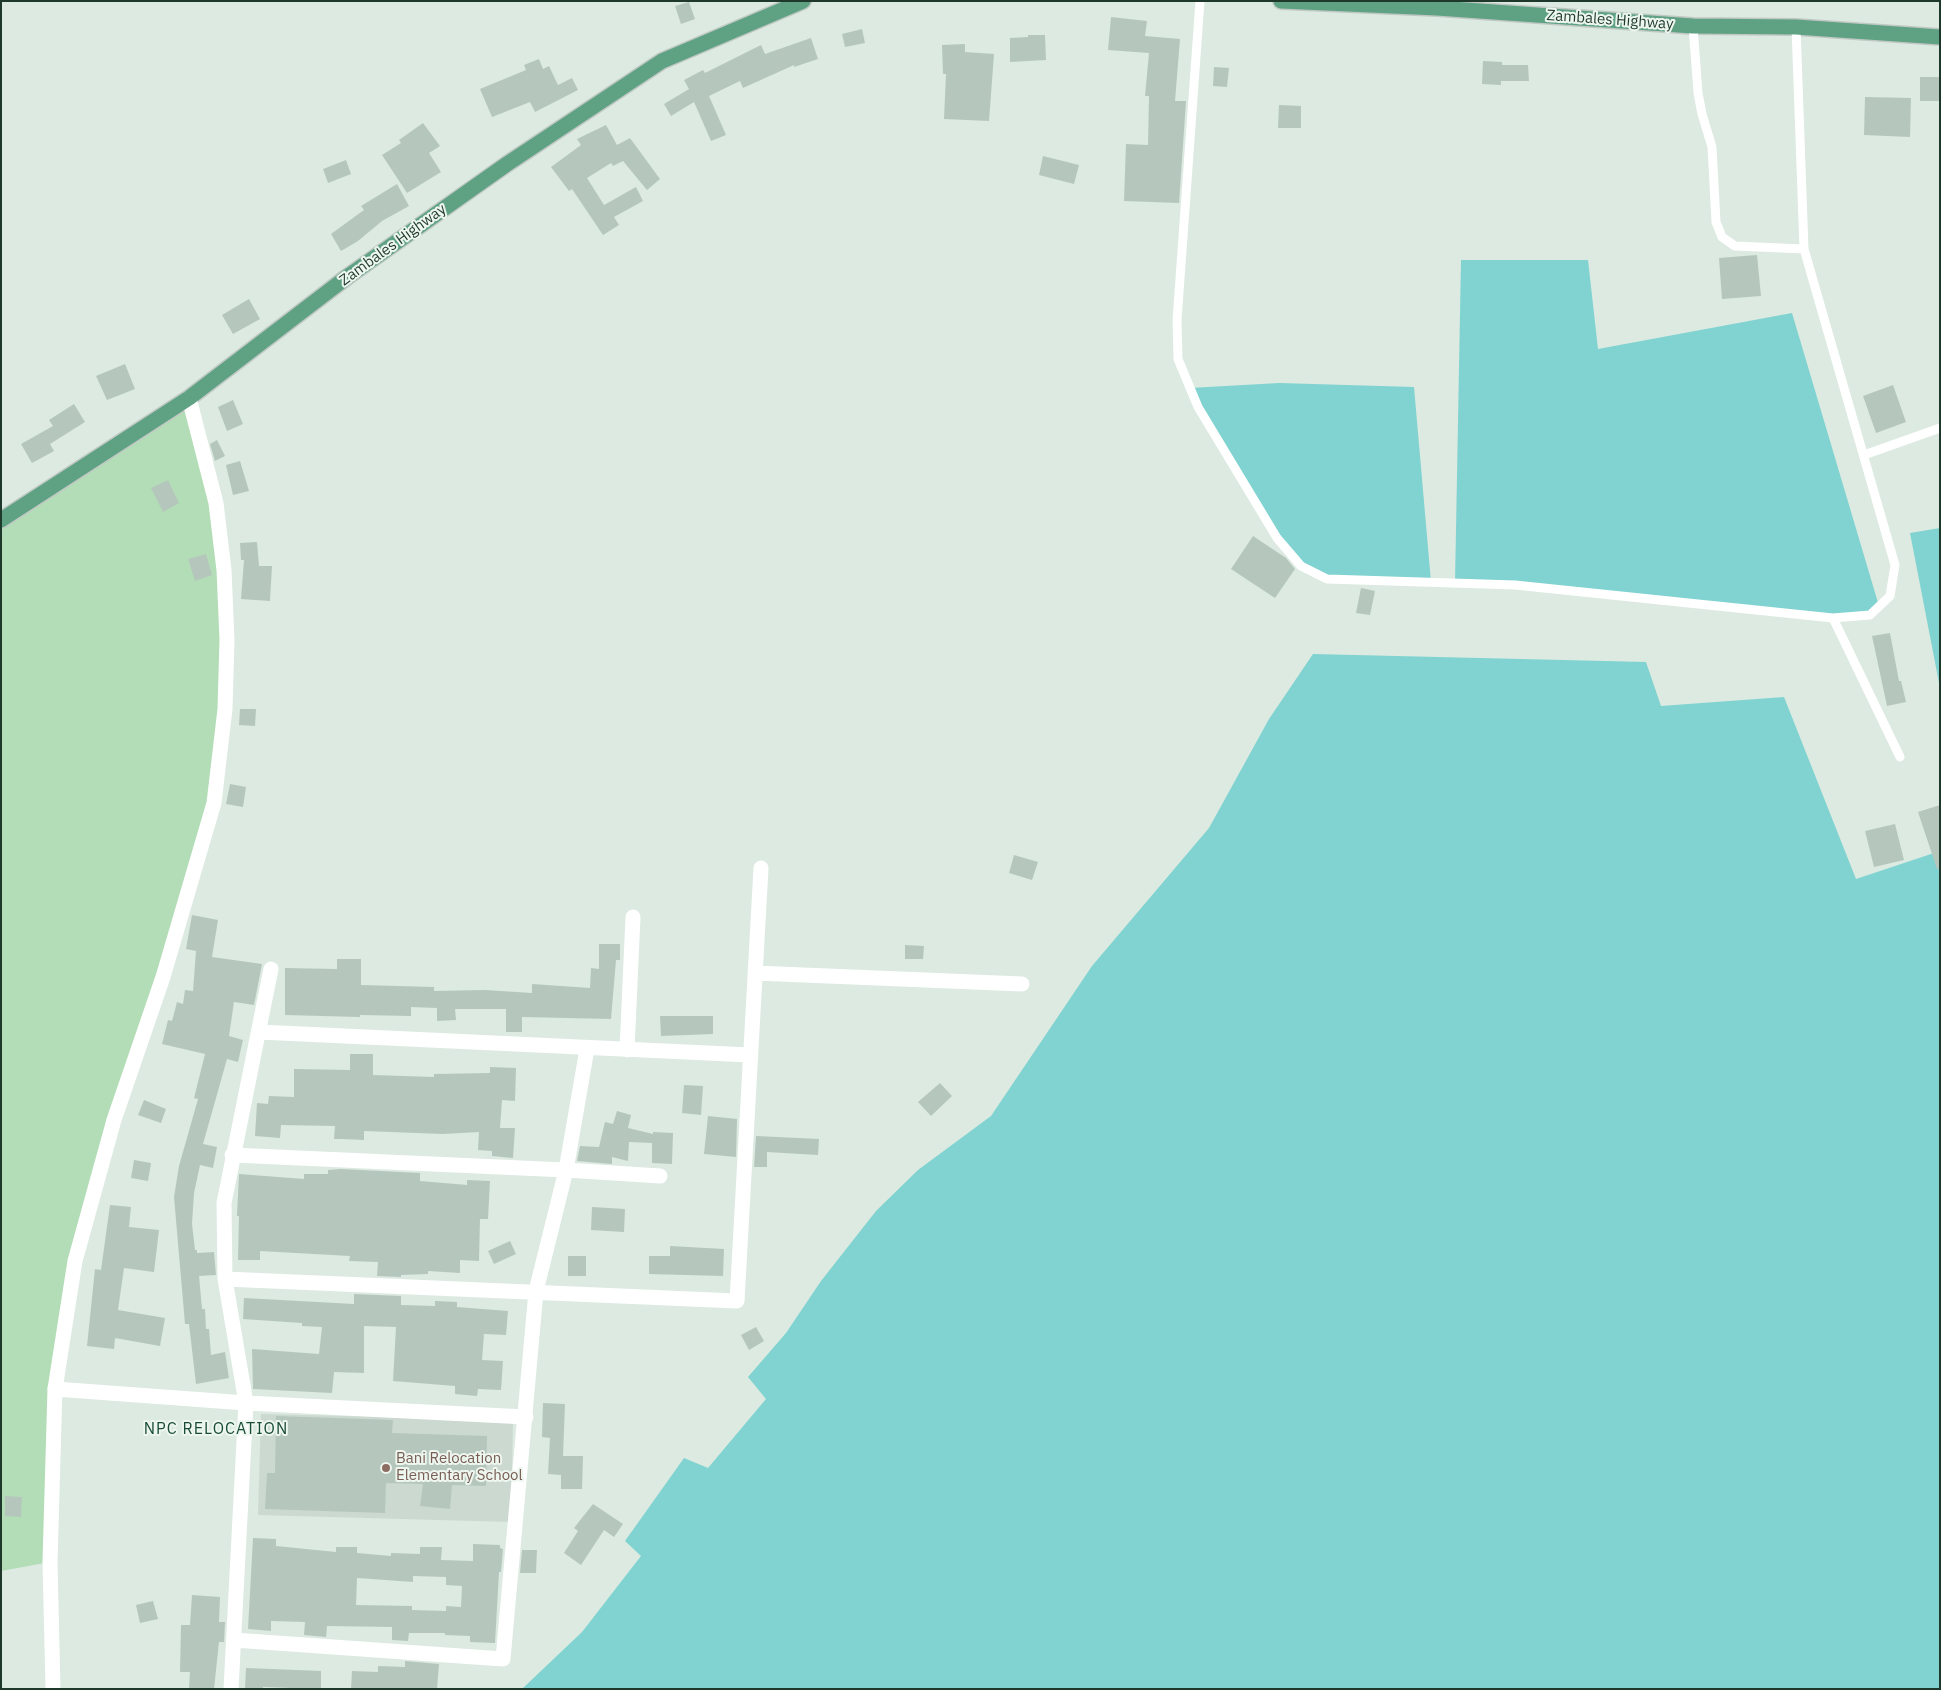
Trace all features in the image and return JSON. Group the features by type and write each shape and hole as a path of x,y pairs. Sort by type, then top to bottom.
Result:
{"main road":[{"name":"Zambales Highway","path":"1,520 189,398 355,272 507,164 662,61 803,1"},
{"name":"Zambales Highway","path":"1281,1 1439,5 1693,26 1796,27 1940,37"}],"street":[{"path":"53,1689 50,1562 55,1389 75,1261 114,1120 163,977 214,803 225,709 227,640 224,570 216,503 189,398"},
{"path":"225,1279 737,1301 761,868"},
{"path":"627,1050 633,917"},
{"path":"231,1689 246,1403 225,1279 224,1203 232,1155 271,969"},
{"path":"755,973 1022,984"},
{"path":"259,1032 586,1049 750,1055"},
{"path":"234,1640 503,1659 536,1291 566,1170 586,1049"},
{"path":"232,1155 660,1176"},
{"path":"55,1389 246,1403 526,1417"}],"lane":[{"path":"1200,1 1177,320 1178,359 1198,406 1277,538 1301,566 1327,579 1515,584 1833,618 1870,615 1890,596 1895,566 1804,249 1796,27"},
{"path":"1693,26 1698,93 1712,147 1716,222 1722,237 1735,246 1804,249"},
{"path":"1864,455 1940,428"},
{"path":"1833,618 1900,757"}],"shaded area":[{"name":"Bani Relocation Elementary School","path":"261,1414 513,1420 511,1522 258,1515"}],"green space":[{"path":"189,398 224,570 214,803 75,1261 55,1389 50,1562 1,1571 1,520"}],"water":[{"path":"1461,260 1588,260 1598,349 1792,313 1879,606 1870,615 1833,618 1455,583"},
{"path":"1279,383 1414,387 1431,582 1327,579 1301,566 1277,538 1190,388"},
{"path":"1940,528 1940,688 1910,533"},
{"path":"1313,654 1646,662 1661,706 1784,697 1856,879 1940,851 1940,1689 522,1689 582,1632 641,1556 625,1541 684,1458 708,1468 766,1399 748,1377 786,1333 821,1281 876,1211 918,1170 991,1116 1092,966 1209,828 1269,719"}],"building":[{"path":"689,2 695,19 681,24 675,6"},
{"path":"1111,17 1147,21 1145,36 1180,39 1175,101 1186,101 1179,203 1124,201 1126,144 1148,145 1149,96 1145,96 1149,53 1108,50"},
{"path":"862,29 865,43 845,47 842,34"},
{"path":"1028,35 1045,35 1046,60 1010,62 1010,38 1028,37"},
{"path":"811,38 818,59 794,67 794,65 743,88 740,81 709,96 726,135 711,141 694,102 671,116 664,104 689,89 684,80 703,70 705,73 761,45 765,54"},
{"path":"965,44 965,52 994,54 989,121 944,119 946,74 943,74 942,45"},
{"path":"539,59 543,69 549,66 558,85 572,78 578,90 535,112 530,102 492,117 480,89 526,70 524,65"},
{"path":"1483,61 1502,62 1502,65 1528,65 1529,81 1501,81 1501,85 1482,84"},
{"path":"1214,67 1229,68 1227,87 1213,86"},
{"path":"1920,77 1940,77 1940,101 1920,101"},
{"path":"1865,97 1911,98 1910,137 1864,135"},
{"path":"1279,105 1301,106 1301,128 1278,128"},
{"path":"423,123 440,146 429,153 441,172 407,193 382,155 401,143 399,140"},
{"path":"606,125 617,145 630,138 660,179 647,190 623,161 613,166 611,163 587,178 604,205 636,187 643,201 614,217 619,225 603,235 572,189 569,191 551,167 581,145 577,139"},
{"path":"1043,156 1079,165 1074,184 1039,175"},
{"path":"346,160 351,174 328,183 323,169"},
{"path":"397,184 409,206 382,221 358,241 341,251 331,234 364,210 361,206"},
{"path":"1757,255 1761,296 1722,299 1719,258"},
{"path":"249,299 260,319 233,334 222,315"},
{"path":"125,364 135,389 107,400 96,376"},
{"path":"1893,385 1906,422 1876,433 1863,396"},
{"path":"233,400 243,424 227,431 218,407"},
{"path":"74,404 85,422 50,444 54,451 32,463 21,444 53,426 49,420"},
{"path":"217,440 225,456 215,461 210,444"},
{"path":"240,461 249,491 233,495 226,465"},
{"path":"168,480 179,503 163,512 151,488"},
{"path":"1253,536 1286,558 1295,569 1275,598 1231,569"},
{"path":"257,542 259,566 272,566 270,601 241,599 244,560 241,560 240,543"},
{"path":"206,554 212,575 195,581 188,559"},
{"path":"1361,588 1375,591 1370,615 1356,613"},
{"path":"1890,633 1899,681 1901,681 1906,702 1887,706 1872,636"},
{"path":"240,709 256,709 255,726 239,725"},
{"path":"230,784 246,787 243,807 226,804"},
{"path":"1940,805 1940,869 1937,869 1918,812"},
{"path":"1895,824 1904,860 1874,867 1865,831"},
{"path":"1014,855 1038,862 1032,880 1009,873"},
{"path":"192,915 218,920 212,957 262,964 254,1005 234,1002 229,1036 243,1040 238,1062 227,1059 203,1144 217,1147 213,1168 200,1165 194,1193 192,1224 195,1250 197,1250 197,1253 214,1252 216,1275 199,1276 202,1309 205,1309 206,1329 209,1329 211,1355 225,1352 229,1378 196,1384 189,1324 185,1324 174,1197 179,1166 198,1099 194,1098 205,1054 162,1044 168,1020 172,1021 177,1002 183,1004 185,990 193,991 196,951 186,949"},
{"path":"599,944 620,944 620,960 616,960 611,1019 522,1017 522,1032 506,1032 506,1009 455,1009 456,1020 437,1021 437,1008 411,1007 411,1016 285,1015 285,968 337,969 337,959 361,959 361,985 434,987 434,991 485,990 532,993 532,984 590,988 591,968 599,969"},
{"path":"905,945 924,946 923,959 905,959"},
{"path":"660,1016 713,1016 713,1034 661,1036"},
{"path":"350,1054 373,1054 373,1075 434,1077 434,1074 490,1073 490,1067 516,1068 515,1101 502,1100 500,1128 515,1128 513,1158 492,1156 492,1151 478,1150 479,1132 443,1134 364,1131 364,1140 334,1139 335,1126 281,1125 280,1138 255,1136 257,1103 268,1104 269,1096 294,1097 294,1069 350,1070"},
{"path":"940,1083 952,1096 931,1116 918,1102"},
{"path":"684,1085 703,1086 701,1115 682,1113"},
{"path":"144,1100 166,1109 161,1123 138,1115"},
{"path":"617,1111 631,1115 628,1128 653,1134 653,1132 673,1133 672,1164 652,1163 652,1143 629,1142 628,1161 612,1157 612,1164 577,1161 580,1146 599,1147 605,1122 613,1124"},
{"path":"708,1116 737,1119 736,1157 704,1154"},
{"path":"756,1136 819,1139 818,1155 767,1152 767,1167 754,1167"},
{"path":"134,1160 151,1163 148,1181 131,1178"},
{"path":"328,1170 420,1173 420,1181 467,1185 467,1180 490,1181 488,1219 480,1219 479,1261 460,1260 460,1273 428,1271 428,1274 401,1275 401,1277 377,1276 378,1262 349,1261 350,1256 260,1251 260,1260 238,1260 239,1216 237,1216 239,1174 304,1179 304,1174 328,1174"},
{"path":"110,1205 131,1207 129,1227 159,1230 154,1272 124,1268 118,1310 165,1318 160,1346 115,1338 114,1349 87,1346 95,1269 101,1270"},
{"path":"592,1207 625,1209 624,1232 591,1230"},
{"path":"510,1241 516,1254 494,1264 488,1251"},
{"path":"670,1246 724,1249 723,1276 649,1274 649,1256 670,1256"},
{"path":"568,1256 586,1256 586,1276 568,1276"},
{"path":"354,1294 401,1296 401,1305 435,1306 435,1301 457,1302 457,1307 508,1311 506,1335 484,1334 482,1360 503,1361 501,1390 478,1389 477,1396 455,1394 455,1386 393,1381 396,1327 364,1326 364,1373 334,1372 332,1393 253,1389 252,1349 319,1354 322,1327 302,1326 302,1323 243,1319 244,1298 354,1304"},
{"path":"756,1327 764,1341 749,1350 741,1335"},
{"path":"543,1403 565,1404 563,1456 583,1456 582,1489 561,1489 561,1475 548,1474 550,1438 542,1437"},
{"name":"Bani Relocation Elementary School","path":"276,1416 393,1420 392,1433 487,1436 486,1486 452,1485 450,1509 420,1506 423,1484 386,1483 385,1513 265,1509 267,1473 275,1473"},
{"path":"5,1496 22,1497 21,1517 5,1516"},
{"path":"593,1504 623,1524 614,1537 604,1530 581,1565 564,1553 578,1531 574,1528"},
{"path":"253,1538 276,1539 276,1546 336,1552 336,1547 357,1547 357,1553 391,1556 391,1553 420,1554 420,1547 442,1547 441,1560 473,1561 473,1544 500,1545 500,1548 503,1549 501,1572 499,1572 495,1643 470,1642 470,1636 445,1635 445,1633 409,1633 408,1641 392,1640 392,1627 327,1626 326,1637 304,1635 305,1622 271,1621 271,1631 248,1629","holes":["413,1576 446,1577 446,1585 462,1586 461,1607 446,1606 446,1611 412,1610 412,1606 356,1605 357,1578 413,1582"]},
{"path":"522,1550 537,1550 536,1573 520,1573"},
{"path":"192,1595 220,1597 219,1622 225,1622 224,1642 219,1642 214,1689 189,1689 190,1672 180,1672 181,1625 190,1625"},
{"path":"153,1601 158,1619 140,1623 136,1605"},
{"path":"405,1661 439,1664 437,1689 351,1689 352,1671 378,1672 378,1666 405,1667"},
{"path":"246,1668 321,1671 321,1689 263,1687 263,1689 245,1689"}],"place":[{"name":"Bani Relocation Elementary School","path":"386,1468"}],"district":[{"name":"NPC RELOCATION","path":"216,1429"}]}
